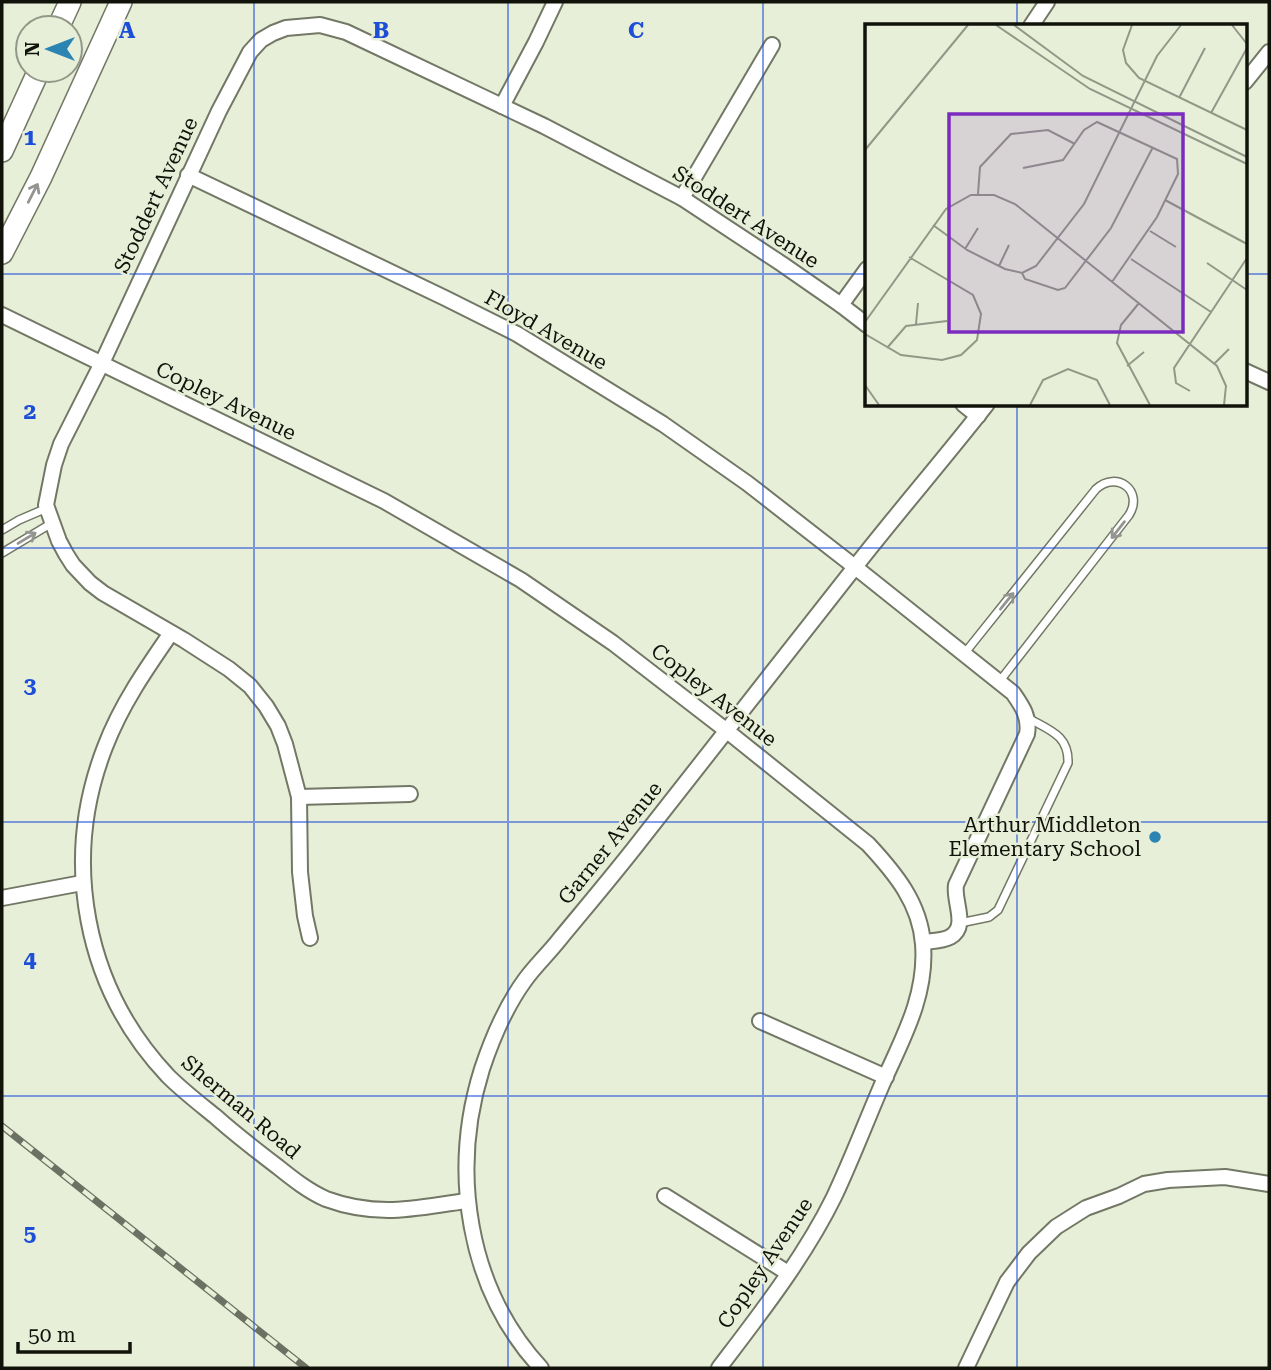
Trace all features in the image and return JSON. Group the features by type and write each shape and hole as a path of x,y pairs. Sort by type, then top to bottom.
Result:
{"main road":[{"path":"2,253 41,177 121,2"},
{"path":"2,151 33,84"}],"street":[{"path":"502,106 555,2"},
{"path":"1032,24 1047,2"},
{"name":"Stoddert Avenue","path":"310,937 300,872 299,797 285,744 266,706 250,686 229,669 90,583 66,554 47,508 54,465 61,444 102,363 188,175 250,52 267,36 286,28 320,25 346,32 563,135 682,198 865,323"},
{"path":"682,198 772,45"},
{"path":"1246,81 1269,51"},
{"name":"Floyd Avenue","path":"188,175 517,334 673,430 747,483 1013,693 1028,718"},
{"path":"841,305 865,272"},
{"name":"Copley Avenue","path":"2,315 384,501 522,580 608,639 868,844 883,859 909,895 923,942 923,968 918,999 903,1039 833,1198 788,1273 719,1368"},
{"path":"1246,371 1269,382"},
{"name":"Garner Avenue","path":"541,1368 504,1319 490,1289 473,1237 467,1201 468,1144 473,1107 482,1070 494,1038 525,981 615,872 982,410"},
{"name":"Sherman Road","path":"171,633 122,709 97,767 87,815 82,883 87,919 105,979 116,1004 127,1023 168,1076 240,1138 308,1190 338,1202 370,1209 390,1210 467,1201"},
{"path":"923,942 950,937 957,931 960,923 956,885 1027,734 1028,718"},
{"path":"299,797 410,794"},
{"path":"2,898 82,883"},
{"path":"760,1021 886,1077"},
{"path":"966,1368 1007,1282 1029,1254 1056,1227 1086,1208 1144,1184 1168,1180 1225,1177 1269,1184"},
{"path":"665,1196 788,1273"}],"lane":[{"path":"964,654 1096,489 1107,482 1126,485 1134,503 1129,515 999,682"},
{"path":"2,530 47,508"},
{"path":"2,553 52,522"},
{"path":"960,923 989,917 998,910 1068,763 1068,754 1060,737 1028,718"}],"railway":[{"path":"2,1126 306,1368"}],"place":[{"name":"Arthur Middleton Elementary School","path":"1155,837"}]}
